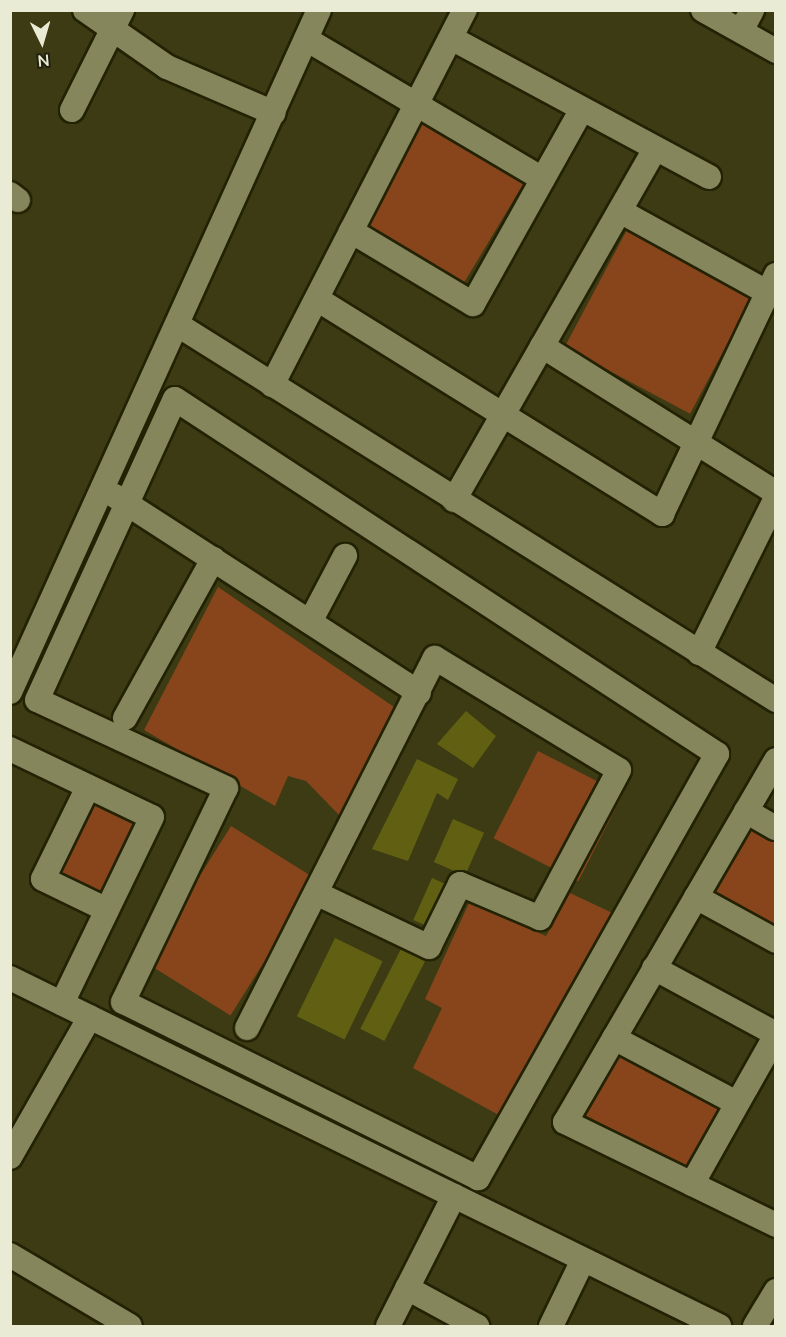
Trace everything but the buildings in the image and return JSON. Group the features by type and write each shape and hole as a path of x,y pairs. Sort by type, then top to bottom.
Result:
{"street":[{"path":"85,10 117,20 167,67 274,113"},
{"path":"10,692 16,667 103,488 319,10"},
{"path":"272,385 465,10"},
{"path":"703,10 746,21 776,51"},
{"path":"72,110 117,20"},
{"path":"451,38 709,177"},
{"path":"306,39 543,179"},
{"path":"351,231 473,304 582,109"},
{"path":"454,500 655,149"},
{"path":"316,299 662,514 771,284 620,211"},
{"path":"178,325 776,700"},
{"path":"542,346 776,493"},
{"path":"175,399 717,754 478,1178 123,1002 225,788 37,700 127,504 175,399"},
{"path":"103,488 419,693"},
{"path":"699,653 776,498"},
{"path":"310,622 345,556"},
{"path":"125,718 213,559"},
{"path":"246,1028 435,658 619,770 540,918 460,884 429,947 316,893"},
{"path":"10,749 152,817 62,1003"},
{"path":"776,760 565,1122 776,1224"},
{"path":"88,787 43,879 107,910"},
{"path":"746,811 776,828"},
{"path":"696,897 776,942"},
{"path":"654,968 776,1035 692,1184"},
{"path":"10,978 719,1326"},
{"path":"10,1157 90,1017"},
{"path":"614,1038 737,1103"},
{"path":"388,1326 454,1196"},
{"path":"10,1255 98,1318 130,1326"},
{"path":"551,1326 583,1260"},
{"path":"408,1288 477,1326"},
{"path":"755,1326 776,1291"}],"shaded area":[{"path":"420,121 524,183 464,283 360,220"},
{"path":"629,226 754,293 690,414 565,347"},
{"path":"218,587 397,709 340,816 306,781 288,776 275,806 144,730"},
{"path":"538,751 623,794 578,881 494,838"},
{"path":"92,797 144,822 106,902 53,876"},
{"path":"750,823 775,838 775,927 711,890"},
{"path":"231,826 316,879 230,1016 146,963"},
{"path":"570,893 621,917 506,1119 413,1068 442,1008 425,999 469,903 546,936"},
{"path":"618,1052 721,1107 688,1170 585,1115"}]}
